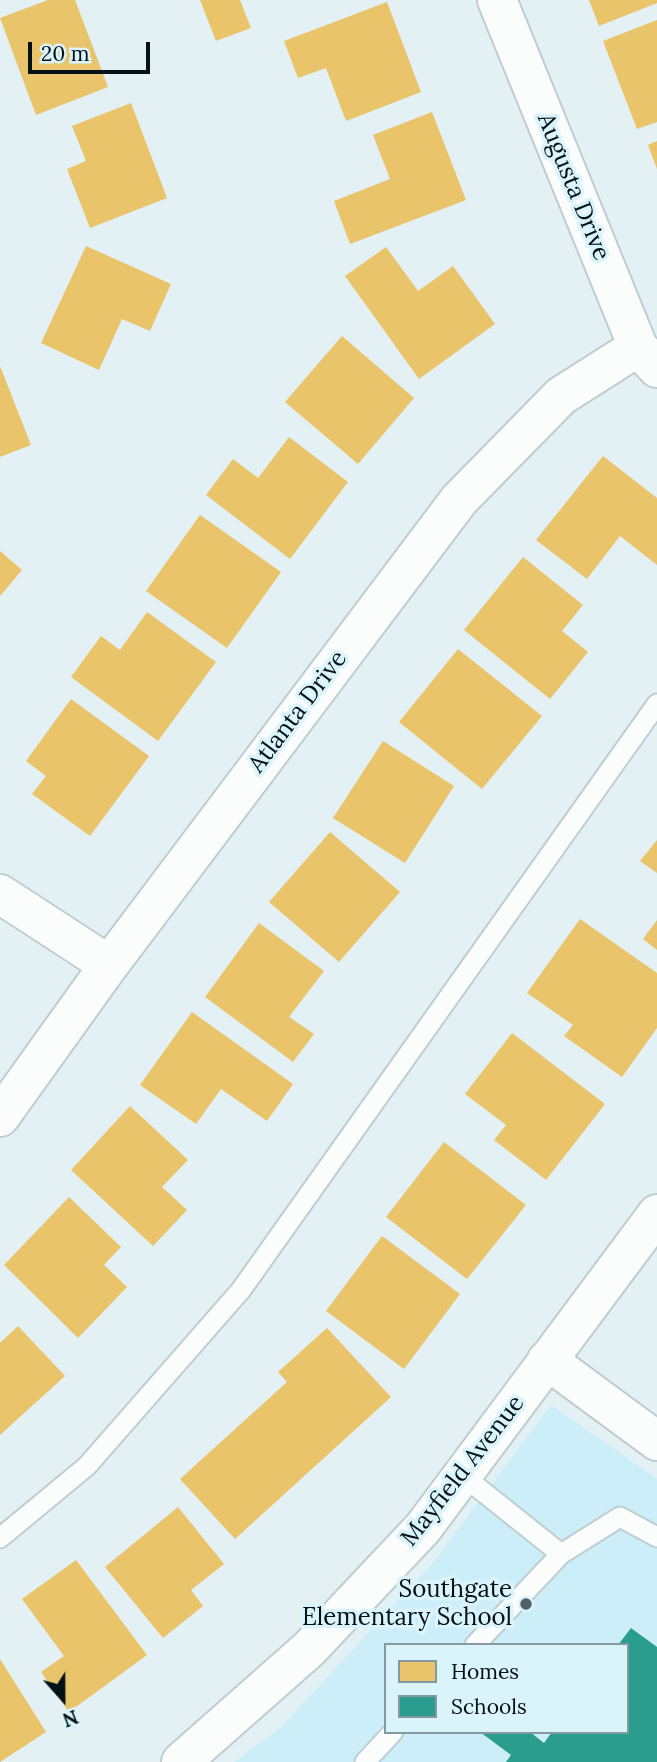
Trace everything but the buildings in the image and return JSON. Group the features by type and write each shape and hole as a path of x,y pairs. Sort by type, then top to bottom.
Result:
{"street":[{"name":"Augusta Drive","path":"497,0 647,357"},
{"name":"Atlanta Drive","path":"0,1117 108,965 459,500 561,396 647,357"},
{"path":"0,894 108,965"},
{"name":"Mayfield Avenue","path":"181,1762 309,1649 423,1528 657,1214"},
{"path":"547,1360 657,1441"}],"lane":[{"path":"0,1538 87,1466 241,1290 657,704"},
{"path":"462,1475 561,1554"},
{"path":"477,1643 561,1554 620,1517 657,1537"},
{"path":"365,1762 391,1734"}],"shaded area":[{"name":"Southgate Elementary School","path":"551,1405 657,1479 657,1762 234,1762 282,1726 433,1563"}],"place":[{"name":"Southgate Elementary School","path":"526,1604"}]}
